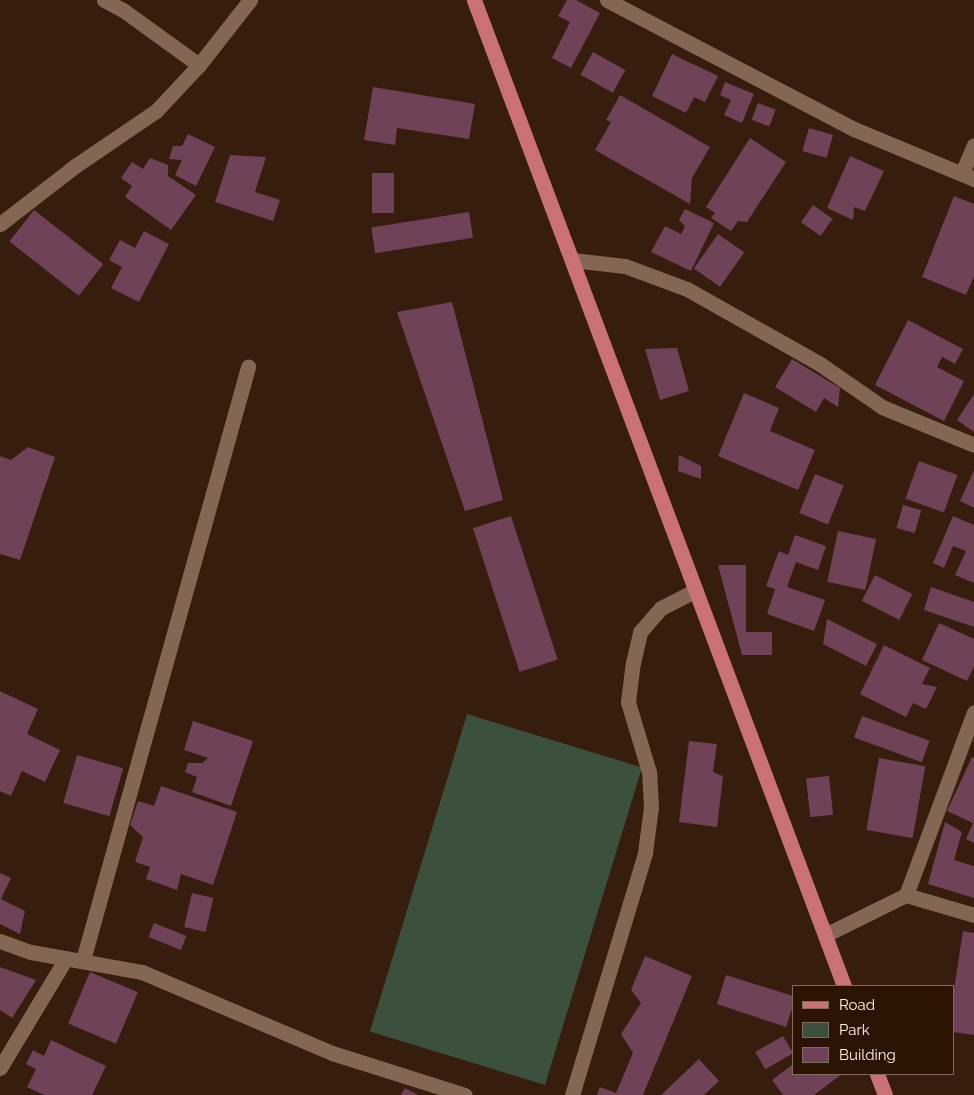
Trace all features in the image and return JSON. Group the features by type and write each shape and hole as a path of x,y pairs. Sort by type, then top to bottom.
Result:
{"main road":[{"path":"474,0 574,260 844,985"},
{"path":"877,1075 885,1095"}],"street":[{"path":"104,0 123,10 199,65"},
{"path":"0,224 75,166 156,111 199,65 250,0"},
{"path":"607,0 854,129 968,176 974,145"},
{"path":"574,260 625,266 687,289 820,364 882,407 974,445"},
{"path":"83,960 248,367"},
{"path":"572,1095 645,853 651,807 649,772 628,702 633,663 640,632 662,608 696,590"},
{"path":"906,895 974,712"},
{"path":"825,935 906,895 974,915"},
{"path":"0,941 32,952 142,972 332,1053 465,1095"},
{"path":"0,1068 66,958"}],"green space":[{"path":"467,714 642,768 545,1085 370,1031"}],"building":[{"path":"567,0 576,0 600,13 571,68 552,58 570,22 558,16"},
{"path":"593,52 625,70 613,93 580,75"},
{"path":"672,54 718,76 705,102 694,97 686,113 652,96"},
{"path":"725,82 754,94 742,123 724,115 731,100 720,95"},
{"path":"373,87 475,104 469,139 397,128 395,145 364,140"},
{"path":"620,95 710,147 692,178 690,204 595,150 611,122 606,120"},
{"path":"758,103 776,110 769,127 752,120"},
{"path":"809,128 833,135 826,158 802,151"},
{"path":"188,134 215,147 196,186 175,175 182,160 169,159 173,146 182,146"},
{"path":"750,138 786,162 747,222 738,221 731,231 711,218 715,213 706,207"},
{"path":"230,155 266,157 255,192 280,200 273,221 215,202"},
{"path":"850,156 884,171 865,211 854,207 853,220 827,208"},
{"path":"150,158 168,165 168,176 196,195 171,230 125,197 132,186 121,178 132,162 143,169"},
{"path":"372,173 394,173 394,213 372,213"},
{"path":"954,196 974,204 974,276 966,295 922,277"},
{"path":"813,205 833,219 821,236 801,222"},
{"path":"685,209 714,223 691,271 651,252 665,226 681,234 685,226 679,220"},
{"path":"34,210 103,264 79,296 9,242"},
{"path":"469,212 473,238 375,253 371,227"},
{"path":"144,231 169,244 139,302 111,288 122,267 109,260 120,240 135,248"},
{"path":"718,234 744,252 720,287 694,268"},
{"path":"452,302 503,500 465,511 397,312"},
{"path":"908,320 963,349 955,364 942,357 937,367 964,381 944,421 875,385"},
{"path":"677,348 689,391 660,400 645,349"},
{"path":"792,359 840,388 838,407 824,398 816,412 775,387"},
{"path":"744,393 779,408 770,431 815,450 798,490 718,456"},
{"path":"974,394 974,432 957,420"},
{"path":"28,447 55,457 20,560 0,554 0,456 11,460"},
{"path":"679,455 701,466 701,479 678,471"},
{"path":"919,461 958,475 944,513 905,499"},
{"path":"974,470 974,508 960,501"},
{"path":"815,474 844,486 828,525 799,513"},
{"path":"903,505 921,510 915,533 896,528"},
{"path":"511,516 558,660 520,672 473,528"},
{"path":"953,516 974,525 974,583 955,575 966,551 953,546 944,568 933,563"},
{"path":"838,531 876,539 865,590 827,582"},
{"path":"795,535 826,546 818,570 796,562 787,587 825,600 814,631 767,614 775,589 766,586 779,551 788,555"},
{"path":"718,565 746,565 746,632 772,632 772,655 742,655"},
{"path":"875,575 912,594 899,620 862,601"},
{"path":"931,587 974,602 974,627 924,610"},
{"path":"827,619 877,644 866,666 823,644"},
{"path":"939,623 974,639 974,666 967,681 922,660"},
{"path":"884,645 930,668 922,684 937,687 926,709 913,703 906,717 860,694"},
{"path":"0,691 38,709 27,734 60,750 45,782 22,771 11,796 0,791"},
{"path":"862,716 930,741 922,762 854,738"},
{"path":"193,721 253,741 231,806 192,792 197,777 185,772 188,763 202,763 208,758 184,750"},
{"path":"689,741 717,744 713,772 723,776 717,827 679,822"},
{"path":"77,755 123,768 109,816 63,803"},
{"path":"972,757 974,758 974,843 966,839 973,823 947,811"},
{"path":"879,758 925,766 913,838 866,830"},
{"path":"829,776 833,815 810,817 806,778"},
{"path":"161,786 237,812 213,885 181,874 177,890 146,879 150,867 135,862 143,837 130,825 138,801 154,806"},
{"path":"945,822 962,832 954,860 974,866 974,898 928,884"},
{"path":"0,873 11,878 1,899 25,911 20,934 0,924"},
{"path":"192,893 213,898 206,932 184,927"},
{"path":"154,923 186,936 181,950 148,937"},
{"path":"963,931 974,933 974,1035 954,1032 954,990"},
{"path":"645,956 692,976 643,1095 597,1095 600,1087 616,1093 633,1053 621,1034 641,1003 631,990"},
{"path":"0,967 36,980 12,1018 0,1010"},
{"path":"90,972 138,992 116,1044 68,1024"},
{"path":"726,975 792,996 792,1009 786,1027 717,1004"},
{"path":"783,1036 792,1054 765,1069 755,1052"},
{"path":"51,1040 106,1066 92,1095 44,1095 27,1087 36,1069 26,1064 33,1050 44,1056"},
{"path":"699,1059 719,1081 704,1095 661,1095"},
{"path":"792,1065 792,1075 841,1075 814,1095 783,1095 772,1080"},
{"path":"405,1088 418,1095 401,1095"}]}
